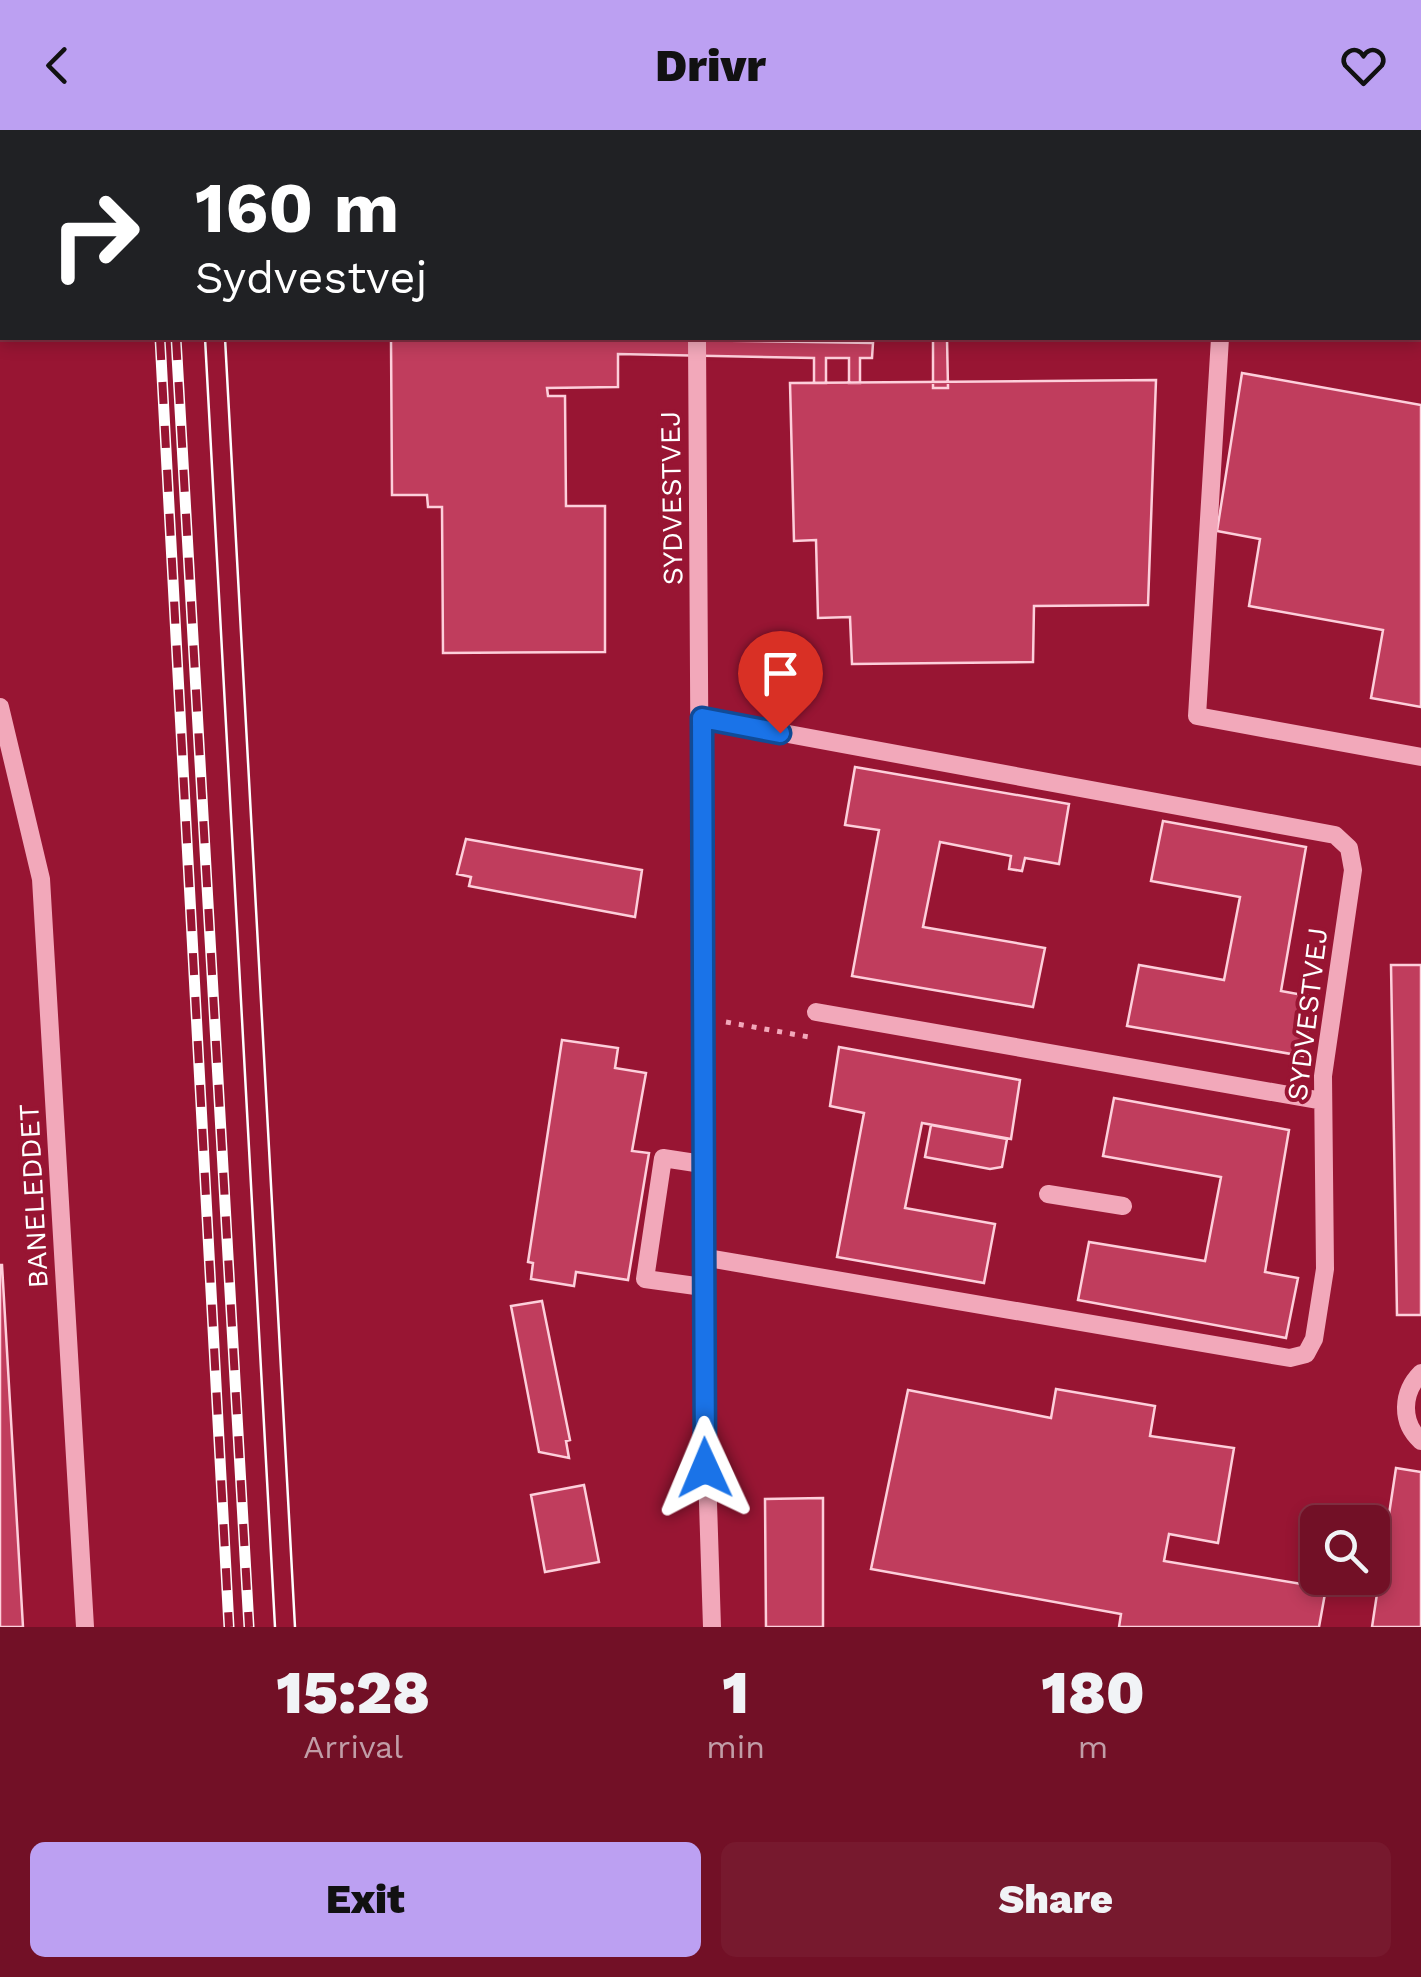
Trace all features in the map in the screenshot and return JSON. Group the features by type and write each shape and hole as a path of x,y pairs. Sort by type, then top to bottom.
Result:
{"street":[{"name":"SYDVESTVEJ","path":"696,340 702,718 702,1256 712,1627"},
{"path":"1220,340 1196,716 1421,758"},
{"name":"BANELEDDET","path":"0,707 41,879 85,1627"},
{"name":"SYDVESTVEJ","path":"702,718 1336,835 1349,848 1352,870 1327,1038 1323,1100 1326,1268 1314,1339 1299,1357 702,1256"},
{"path":"816,1012 1323,1100"},
{"path":"702,1164 663,1158 645,1279 703,1288"},
{"path":"1048,1194 1124,1206"},
{"path":"1421,1372 1413,1381 1406,1406 1410,1430 1421,1441"}],"path":[{"path":"702,1018 812,1037"}],"building":[{"path":"391,340 873,343 872,358 860,358 860,383 849,383 849,358 826,358 826,383 814,383 814,358 618,354 618,387 547,388 548,396 565,396 566,506 605,506 605,652 443,653 442,507 428,507 427,495 392,495"},
{"path":"933,340 947,340 948,388 933,388"},
{"path":"1242,373 1421,405 1421,707 1371,698 1383,630 1249,606 1260,539 1217,531"},
{"path":"1156,380 1148,605 1034,606 1033,662 852,664 850,617 818,618 816,540 794,541 790,383"},
{"path":"855,767 1069,804 1059,864 1025,858 1022,871 1009,869 1011,856 940,842 923,927 1045,948 1033,1007 852,976 879,830 845,825"},
{"path":"1163,821 1306,847 1281,991 1314,997 1303,1056 1127,1026 1139,965 1224,980 1240,897 1151,881"},
{"path":"466,839 642,870 635,917 469,886 471,877 457,874"},
{"path":"1391,965 1421,965 1421,1315 1397,1315"},
{"path":"562,1040 618,1048 615,1068 646,1073 632,1151 649,1153 628,1280 576,1272 574,1286 531,1279 533,1263 528,1262"},
{"path":"839,1047 1020,1080 1011,1139 922,1123 905,1208 995,1224 984,1283 837,1257 864,1113 830,1106"},
{"path":"1114,1098 1289,1130 1265,1272 1298,1278 1286,1338 1078,1300 1089,1242 1205,1261 1221,1177 1103,1156"},
{"path":"931,1125 1007,1139 1002,1167 990,1169 925,1157"},
{"path":"2,1265 23,1627 0,1627"},
{"path":"542,1301 570,1440 566,1441 569,1458 539,1452 511,1306"},
{"path":"1056,1389 1155,1406 1150,1436 1234,1448 1218,1543 1169,1534 1164,1561 1300,1584 1300,1595 1325,1595 1319,1627 1119,1627 1121,1614 871,1569 908,1390 1051,1418"},
{"path":"1396,1468 1421,1472 1421,1627 1372,1627 1377,1595 1390,1595 1390,1508"},
{"path":"584,1485 599,1562 545,1572 531,1495"},
{"path":"823,1498 823,1627 766,1627 765,1499"}],"tram line":[{"path":"205,340 275,1627"},
{"path":"225,340 295,1627"}],"railway":[{"path":"160,340 229,1627"},
{"path":"176,340 249,1627"}],"route":[{"path":"705,1468 702,718 780,733"}]}
